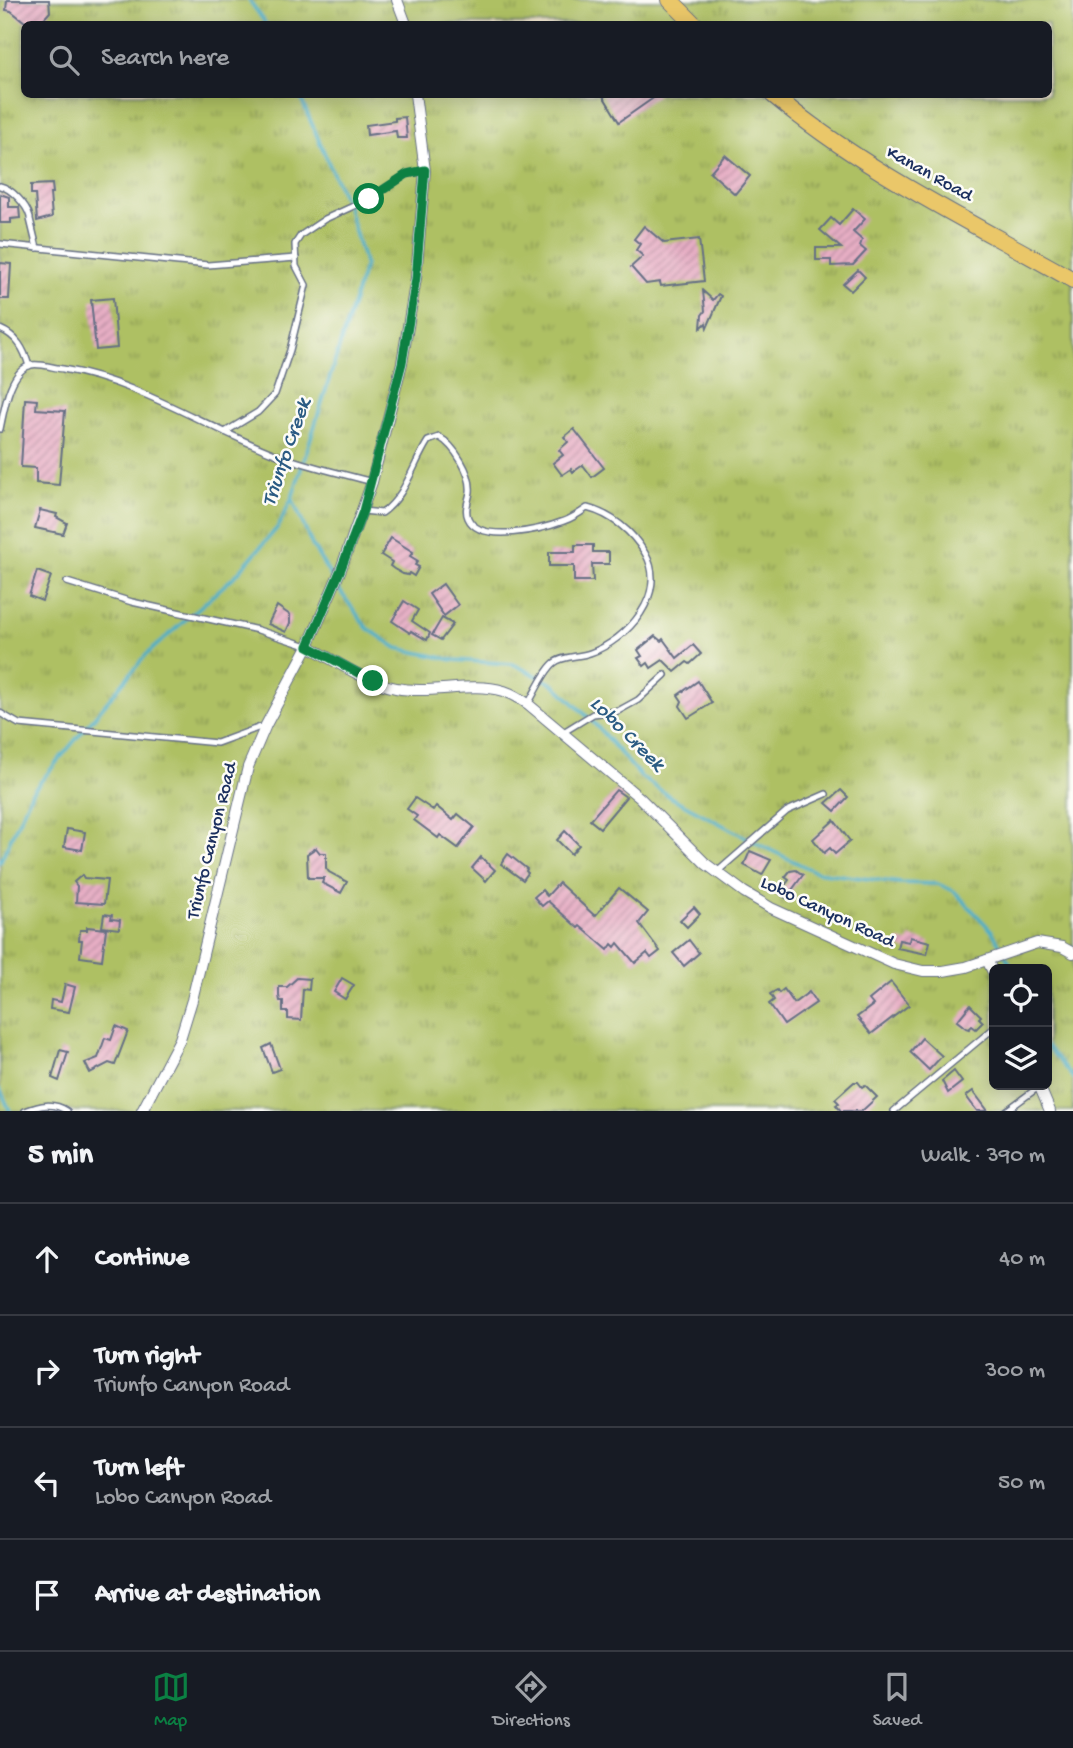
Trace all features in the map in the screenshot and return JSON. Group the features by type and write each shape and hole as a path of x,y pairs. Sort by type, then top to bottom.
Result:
{"main road":[{"path":"670,0 691,21"},
{"name":"Kanan Road","path":"777,98 868,164 1073,280"}],"street":[{"path":"397,0 404,21"},
{"name":"Triunfo Canyon Road","path":"142,1111 180,1039 192,1000 248,767 325,607 372,482 402,363 416,278 425,170 416,98"},
{"name":"Lobo Canyon Road","path":"308,646 373,681 394,688 487,688 508,692 528,704 640,799 717,872 771,908 894,964 923,971 943,971 1037,943 1062,947 1073,953"},
{"path":"990,959 991,964"},
{"path":"1041,1090 1050,1111"}],"lane":[{"path":"225,432 258,412 275,394 290,350 306,285 296,266 295,244 301,236 325,219 369,199 407,174 425,170"},
{"path":"0,186 6,186 27,209 37,248"},
{"path":"0,238 4,245 208,265 296,258"},
{"path":"0,329 9,332 19,343 29,366"},
{"path":"0,429 9,390 29,366 81,372 141,392 278,455 372,482"},
{"path":"363,511 382,513 388,509 409,481 428,441 439,437 447,441 467,475 470,492 467,516 472,524 482,530 500,533 524,532 563,522 587,508 603,512 623,526 647,555 651,570 650,590 645,607 631,626 615,640 592,652 570,659 560,659 548,671 528,704"},
{"path":"67,582 132,602 258,630 308,646"},
{"path":"562,733 593,714 618,711 638,699 665,675"},
{"path":"0,713 19,723 217,743 266,726"},
{"path":"717,872 787,811 826,794"},
{"path":"894,1111 989,1032"},
{"path":"1006,1111 1034,1090"},
{"path":"25,1111 36,1106 51,1105 67,1111"}],"green space":[{"path":"0,0 1073,0 1073,1111 0,1111"}],"building":[{"path":"7,0 49,0 50,12 42,21 24,21 6,10"},
{"path":"604,98 653,98 619,122"},
{"path":"405,117 407,138 397,138 396,131 367,135 366,125"},
{"path":"725,155 750,176 735,194 710,172"},
{"path":"52,184 52,217 37,221 35,194 31,194 31,185"},
{"path":"0,194 9,197 9,207 19,207 20,218 11,219 11,223 0,223"},
{"path":"853,209 865,219 853,232 862,240 860,246 866,251 853,265 831,266 831,260 816,260 816,248 841,248 820,230 831,218 839,225"},
{"path":"644,226 664,243 699,239 704,281 661,286 660,282 646,284 631,267 643,256 636,250 640,244 634,239"},
{"path":"0,263 11,264 9,299 0,299"},
{"path":"858,270 865,277 851,291 843,284"},
{"path":"703,291 713,300 718,294 721,296 707,328 706,323 701,328 705,311"},
{"path":"113,298 117,348 96,350 91,300"},
{"path":"25,399 37,400 36,409 65,411 59,485 36,483 36,468 21,467"},
{"path":"574,429 604,468 592,477 583,465 562,475 553,463 563,455 559,450 568,442 564,437"},
{"path":"40,510 57,514 56,517 67,523 63,534 35,528"},
{"path":"391,538 413,552 410,556 418,561 415,565 419,567 414,576 394,569 390,566 392,562 381,555"},
{"path":"575,545 593,545 593,552 609,552 609,564 592,564 593,581 574,581 574,566 549,566 549,552 575,552"},
{"path":"37,571 51,576 42,601 29,596"},
{"path":"443,584 458,605 444,616 429,594"},
{"path":"404,601 418,610 412,621 430,633 427,640 392,621"},
{"path":"277,606 290,615 286,632 268,624"},
{"path":"442,618 453,624 441,640 432,635"},
{"path":"655,636 661,641 663,639 677,658 693,645 701,654 675,672 663,660 651,668 648,663 644,666 638,658 642,656 638,650"},
{"path":"698,681 712,703 688,718 680,706 682,701 678,695"},
{"path":"616,790 626,797 600,828 590,820"},
{"path":"841,790 848,797 835,811 826,803"},
{"path":"415,798 433,810 436,806 453,820 458,814 474,827 458,848 440,835 438,838 414,820 417,816 407,809"},
{"path":"834,820 850,841 835,854 830,848 824,853 813,839"},
{"path":"67,829 85,832 82,850 64,847"},
{"path":"565,831 579,845 571,854 557,840"},
{"path":"316,848 320,853 326,853 326,868 329,872 347,882 341,893 322,883 324,878 308,878 307,854"},
{"path":"750,851 771,860 762,875 744,865"},
{"path":"508,854 527,869 528,873 523,880 501,864"},
{"path":"481,857 495,870 486,881 472,868"},
{"path":"796,870 803,875 786,898 779,893 789,880 785,877 790,871"},
{"path":"82,875 84,878 107,880 104,904 76,902 77,886 74,882"},
{"path":"559,883 595,916 619,888 648,912 639,923 660,951 651,958 647,953 635,963 618,943 615,947 612,944 608,950 548,901 542,906 534,897 542,890 547,896"},
{"path":"694,907 700,914 687,927 680,920"},
{"path":"104,914 112,915 111,919 120,920 119,929 102,927"},
{"path":"87,927 106,929 102,960 80,957 80,930 87,930"},
{"path":"910,937 930,942 927,954 897,948 899,940 909,942"},
{"path":"689,940 699,953 684,966 673,953"},
{"path":"297,978 310,979 309,990 303,989 301,1020 288,1019 288,1012 283,1012 283,1001 280,1001 279,996 279,987 287,987"},
{"path":"342,978 354,985 345,999 334,992"},
{"path":"891,982 909,1005 871,1034 857,1017 873,1005 869,1000"},
{"path":"65,984 75,987 69,1012 50,1009 51,1000 61,1002"},
{"path":"784,989 794,1003 809,992 816,1003 784,1025 769,1004 774,1000 770,994"},
{"path":"970,1005 983,1022 976,1029 972,1026 966,1028 957,1021"},
{"path":"116,1026 128,1031 115,1065 109,1063 90,1073 85,1063 98,1058 105,1038 111,1040"},
{"path":"922,1038 942,1056 929,1070 910,1052"},
{"path":"271,1044 280,1069 272,1072 263,1048"},
{"path":"60,1050 68,1052 59,1081 52,1078"},
{"path":"954,1071 962,1082 948,1093 942,1081"},
{"path":"854,1082 858,1082 862,1087 865,1085 877,1097 862,1111 841,1111 835,1099"},
{"path":"973,1091 988,1111 977,1111 966,1096"}],"waterway":[{"name":"Triunfo Creek","path":"249,0 264,21"},
{"name":"Triunfo Creek","path":"0,862 32,792 146,655 237,574 278,527 292,498 365,265 348,208 301,98"},
{"name":"Lobo Creek","path":"292,498 312,545 333,580"},
{"name":"Lobo Creek","path":"337,587 367,628 397,648 453,660 513,664 555,685 595,724 641,777 672,798 764,847 816,872 900,883 938,884 954,891 992,931 1010,964"},
{"name":"Lobo Creek","path":"1052,1052 1073,1078"},
{"name":"Triunfo Creek","path":"0,1089 10,1111"}],"route":[{"path":"369,199 407,174 425,170 416,278 402,363 363,511 308,646 373,681"}]}
